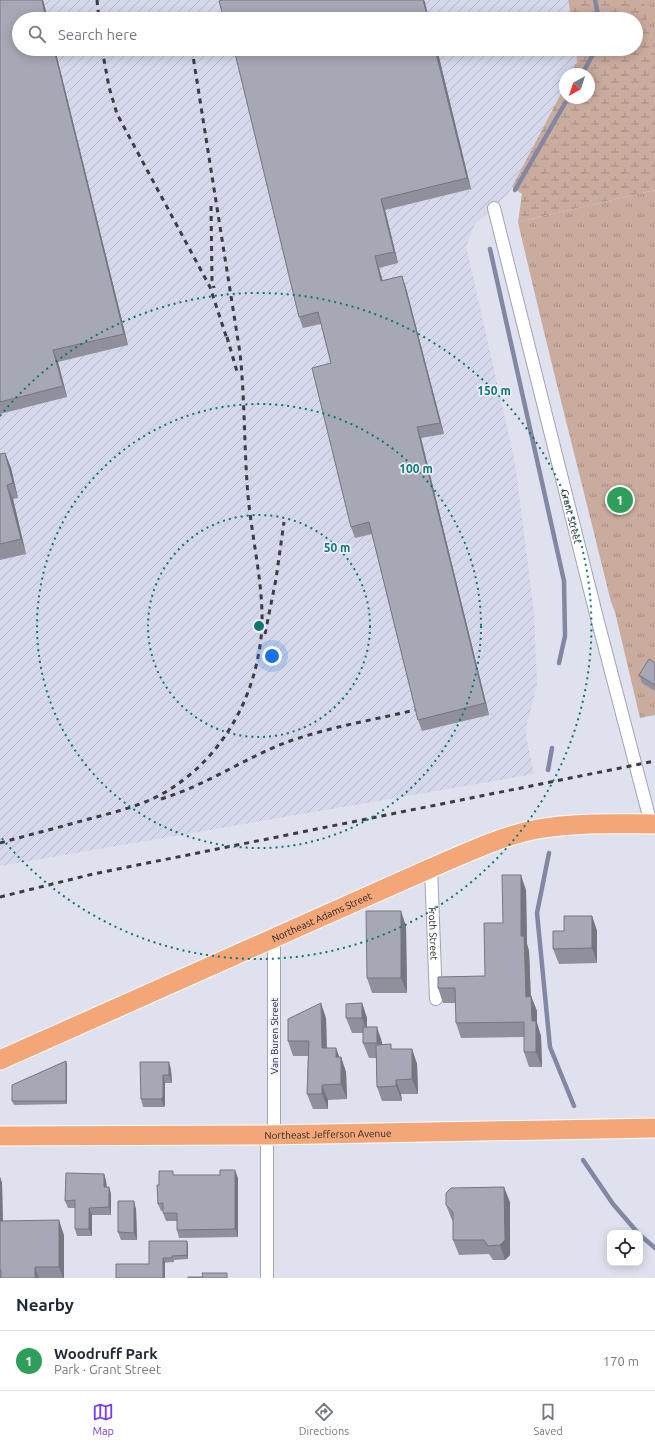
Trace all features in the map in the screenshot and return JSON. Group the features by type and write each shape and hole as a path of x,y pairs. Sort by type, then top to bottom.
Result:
{"main road":[{"name":"Northeast Adams Street","path":"0,1060 488,844 538,829 592,825 653,824"},
{"path":"0,1070 98,1016"},
{"name":"Northeast Jefferson Avenue","path":"0,1136 271,1135 655,1128"},
{"path":"0,1131 89,1136"}],"street":[{"name":"Grant Street","path":"494,208 597,618 653,824"},
{"name":"Troth Street","path":"431,868 436,999"},
{"name":"Van Buren Street","path":"267,1278 274,938"}],"shaded area":[{"path":"0,0 568,0 571,12 12,12 12,56 577,56 577,62 574,68 559,68 559,97 509,193 475,224 466,246 515,463 534,614 537,685 527,723 526,736 534,774 0,866"}],"green space":[{"path":"568,0 655,0 655,190 518,222 522,194 512,187 559,97 559,104 595,104 595,68 574,68 577,62 577,56 643,56 643,12 571,12"},
{"path":"643,0 655,0 655,56"},
{"path":"655,190 655,715 640,718 518,222"}],"building":[{"path":"0,0 42,0 45,12 12,12 12,56 56,56 124,334 53,350 63,386 0,402"},
{"path":"423,0 426,12 222,12 219,1"},
{"path":"236,56 437,56 467,178 381,199 394,252 375,256 381,281 402,276 440,423 417,427 485,703 418,720 369,522 351,527 312,368 331,363 318,312 299,317"},
{"path":"5,453 13,483 7,485 21,539 0,544 0,454"},
{"path":"649,659 655,663 655,685 639,675"},
{"path":"502,875 521,875 521,936 524,936 526,997 531,996 532,1021 536,1021 536,1052 524,1052 524,1022 456,1023 455,988 438,988 438,977 485,976 484,923 503,923"},
{"path":"366,911 401,911 401,978 367,978"},
{"path":"564,916 592,916 592,948 553,949 553,931 564,931"},
{"path":"321,1003 322,1048 336,1048 336,1057 341,1057 341,1084 322,1085 322,1094 307,1094 309,1041 288,1041 288,1019"},
{"path":"362,1003 362,1018 346,1018 346,1004"},
{"path":"363,1027 377,1027 377,1043 363,1043"},
{"path":"391,1044 391,1049 412,1049 412,1079 396,1080 396,1086 377,1087 376,1045"},
{"path":"66,1061 66,1101 12,1101 12,1085"},
{"path":"140,1062 169,1062 169,1075 163,1075 163,1097 161,1099 141,1099"},
{"path":"220,1170 235,1170 235,1229 177,1230 177,1213 163,1213 163,1203 158,1204 157,1185 159,1185 159,1171 173,1171 173,1175 220,1175"},
{"path":"66,1173 104,1174 104,1187 109,1187 109,1207 89,1208 89,1229 75,1229 75,1200 65,1201"},
{"path":"504,1187 505,1240 500,1245 488,1246 484,1240 453,1240 453,1212 446,1205 446,1193 451,1188"},
{"path":"118,1201 134,1201 134,1233 118,1232"},
{"path":"59,1220 59,1267 35,1267 35,1278 1,1278 0,1221"},
{"path":"149,1241 187,1241 187,1255 163,1258 163,1278 116,1278 116,1264 149,1264"},
{"path":"202,1273 227,1273 227,1278 188,1278 203,1277"}],"waterway":[{"path":"595,0 598,12"},
{"path":"585,68 592,56"},
{"path":"515,190 565,104"},
{"path":"490,249 564,581 565,636 559,663"},
{"path":"548,770 552,748"},
{"path":"549,853 537,913 550,1047 574,1106"},
{"path":"583,1160 613,1204 635,1230"},
{"path":"643,1238 655,1248"}],"railway":[{"path":"97,0 98,12"},
{"path":"103,56 109,87 117,114 210,287 228,342"},
{"path":"0,843 134,806 153,799 182,781 201,765 217,747 230,728 242,707 251,685 257,662 261,638 262,604 248,496 240,353 193,56"},
{"path":"211,206 212,280 214,288"},
{"path":"227,337 238,375"},
{"path":"265,634 276,579 284,522"},
{"path":"161,799 210,779 290,741 336,728 415,710"},
{"path":"0,897 93,874 655,761"}],"place":[{"name":"Woodruff Park","path":"620,500"}]}
